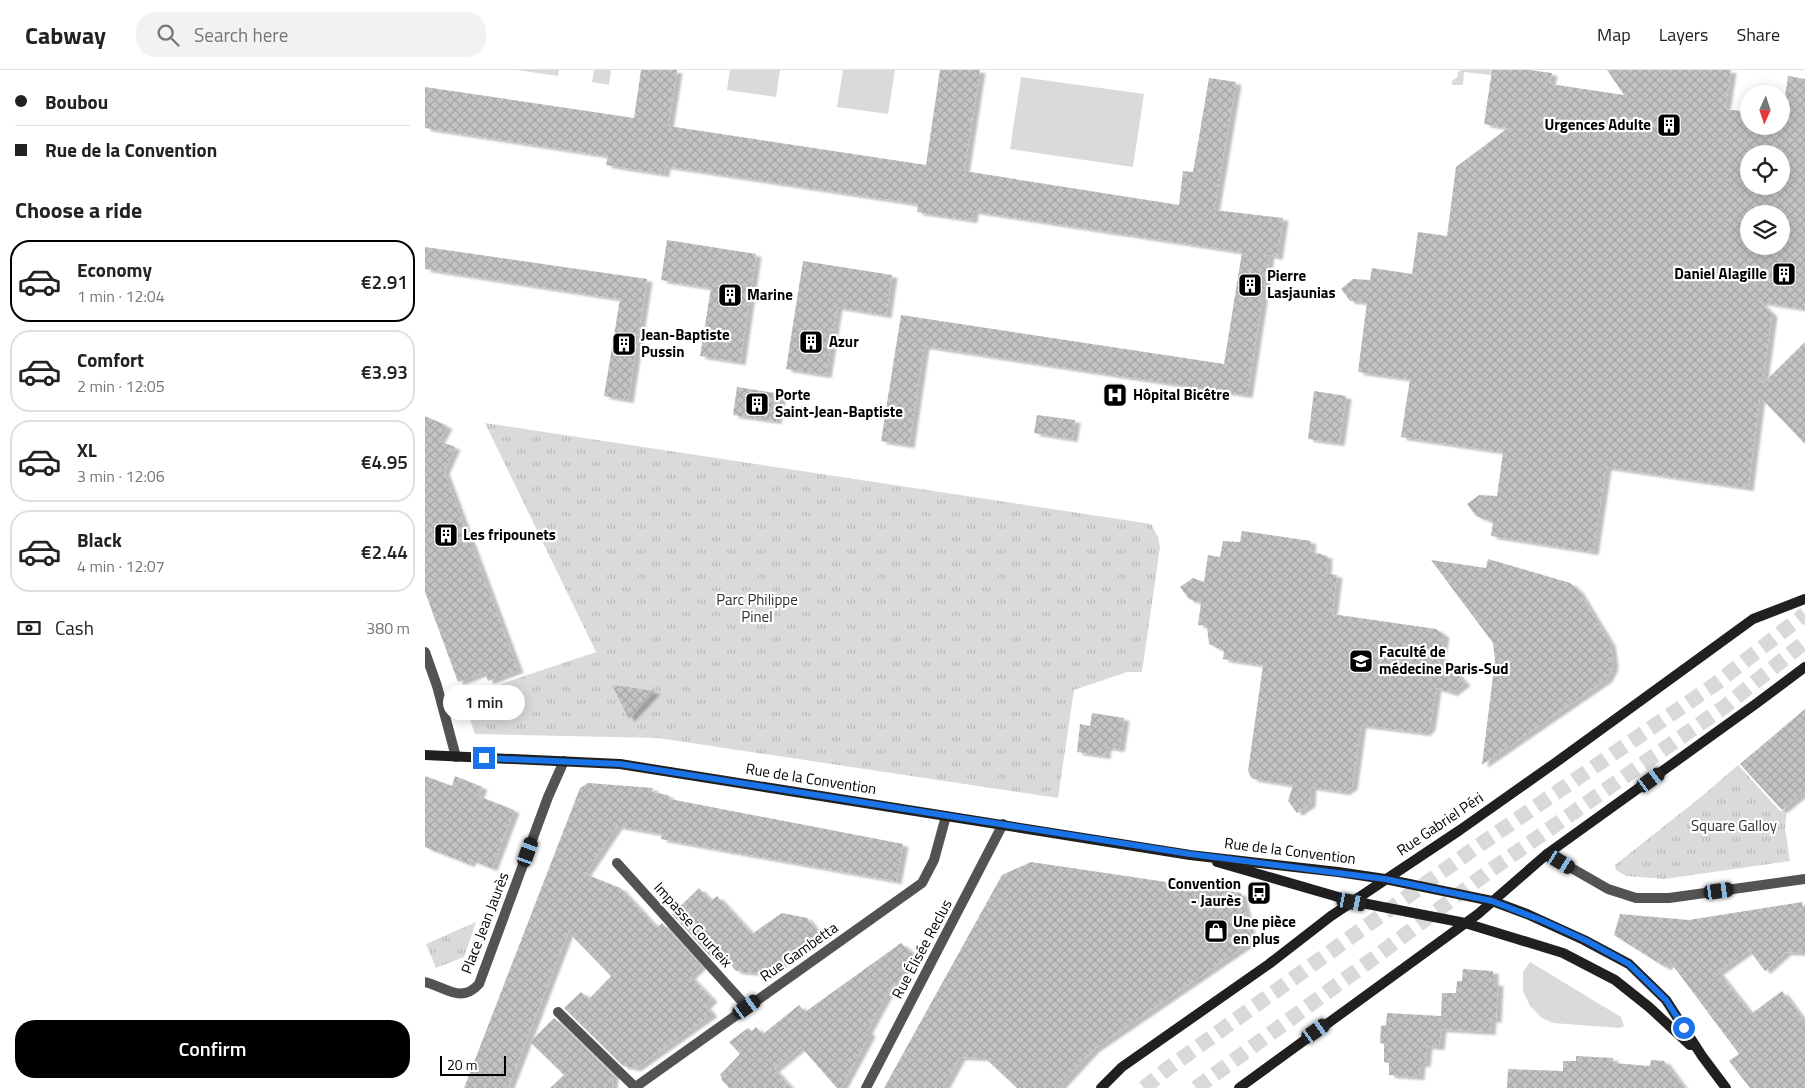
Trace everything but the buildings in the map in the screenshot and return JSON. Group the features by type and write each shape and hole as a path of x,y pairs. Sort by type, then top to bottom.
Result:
{"main road":[{"name":"Rue Gabriel Péri","path":"1101,1088 1122,1067 1269,964 1352,902 1507,796 1753,619 1805,599"},
{"path":"1239,1088 1465,923 1547,854 1805,667"},
{"name":"Rue de la Convention","path":"425,755 620,764 1190,854 1385,879 1492,901 1527,914 1585,940 1629,964 1666,1000 1702,1056"},
{"name":"Rue de la Convention","path":"1190,854 1352,902 1465,923 1563,953 1615,980 1649,1007 1702,1056"},
{"path":"1702,1056 1726,1088"}],"street":[{"path":"425,652 437,686 456,757"},
{"name":"Place Jean Jaurès","path":"425,982 461,995 472,992 479,984 548,798 564,761"},
{"name":"Rue Gambetta","path":"635,1088 923,883 934,860 946,816"},
{"name":"Rue Élisée Reclus","path":"866,1088 1003,824"},
{"path":"1547,854 1608,889 1636,898 1669,898 1805,879"},
{"name":"Impasse Courteix","path":"617,863 747,1007"},
{"path":"558,1012 635,1088"}],"green space":[{"path":"517,70 559,70 558,76"},
{"path":"594,70 611,70 609,85 592,82"},
{"path":"730,70 780,70 776,97 727,90"},
{"path":"843,70 895,70 888,114 837,107"},
{"path":"1461,70 1492,70 1491,75 1464,72 1463,85 1452,85 1452,81"},
{"path":"1021,77 1144,94 1133,167 1010,149"},
{"name":"Parc Philippe Pinel","path":"485,423 1151,524 1158,537 1160,547 1142,672 1127,672 1074,690 1058,798 658,738 475,734 462,697 596,652"},
{"name":"Square Galloy","path":"1738,765 1780,811 1787,809 1785,828 1790,861 1664,879 1626,876 1616,870 1615,865"},
{"path":"476,922 464,957 436,968 426,944"},
{"path":"1530,962 1621,1017 1624,1026 1620,1028 1553,1023 1542,1018 1530,1006 1523,991 1523,972"}],"tunnel":[{"path":"1144,1088 1167,1069 1475,848 1714,685 1805,614"},
{"path":"1196,1088 1491,870 1724,707 1805,642"}],"place":[{"name":"Urgences Adulte","path":"1669,125"},
{"name":"Daniel Alagille","path":"1784,274"},
{"name":"Pierre Lasjaunias","path":"1250,285"},
{"name":"Marine","path":"730,295"},
{"name":"Azur","path":"811,342"},
{"name":"Jean-Baptiste Pussin","path":"624,344"},
{"name":"Hôpital Bicêtre","path":"1115,395"},
{"name":"Porte Saint-Jean-Baptiste","path":"757,404"},
{"name":"Les fripounets","path":"446,535"},
{"name":"Faculté de médecine Paris-Sud","path":"1361,661"},
{"name":"Convention - Jaurès","path":"1259,893"},
{"name":"Une pièce en plus","path":"1216,931"}],"route":[{"path":"484,758 620,764 1190,854 1385,879 1492,901 1527,914 1585,940 1629,964 1666,1000 1684,1028"}]}
